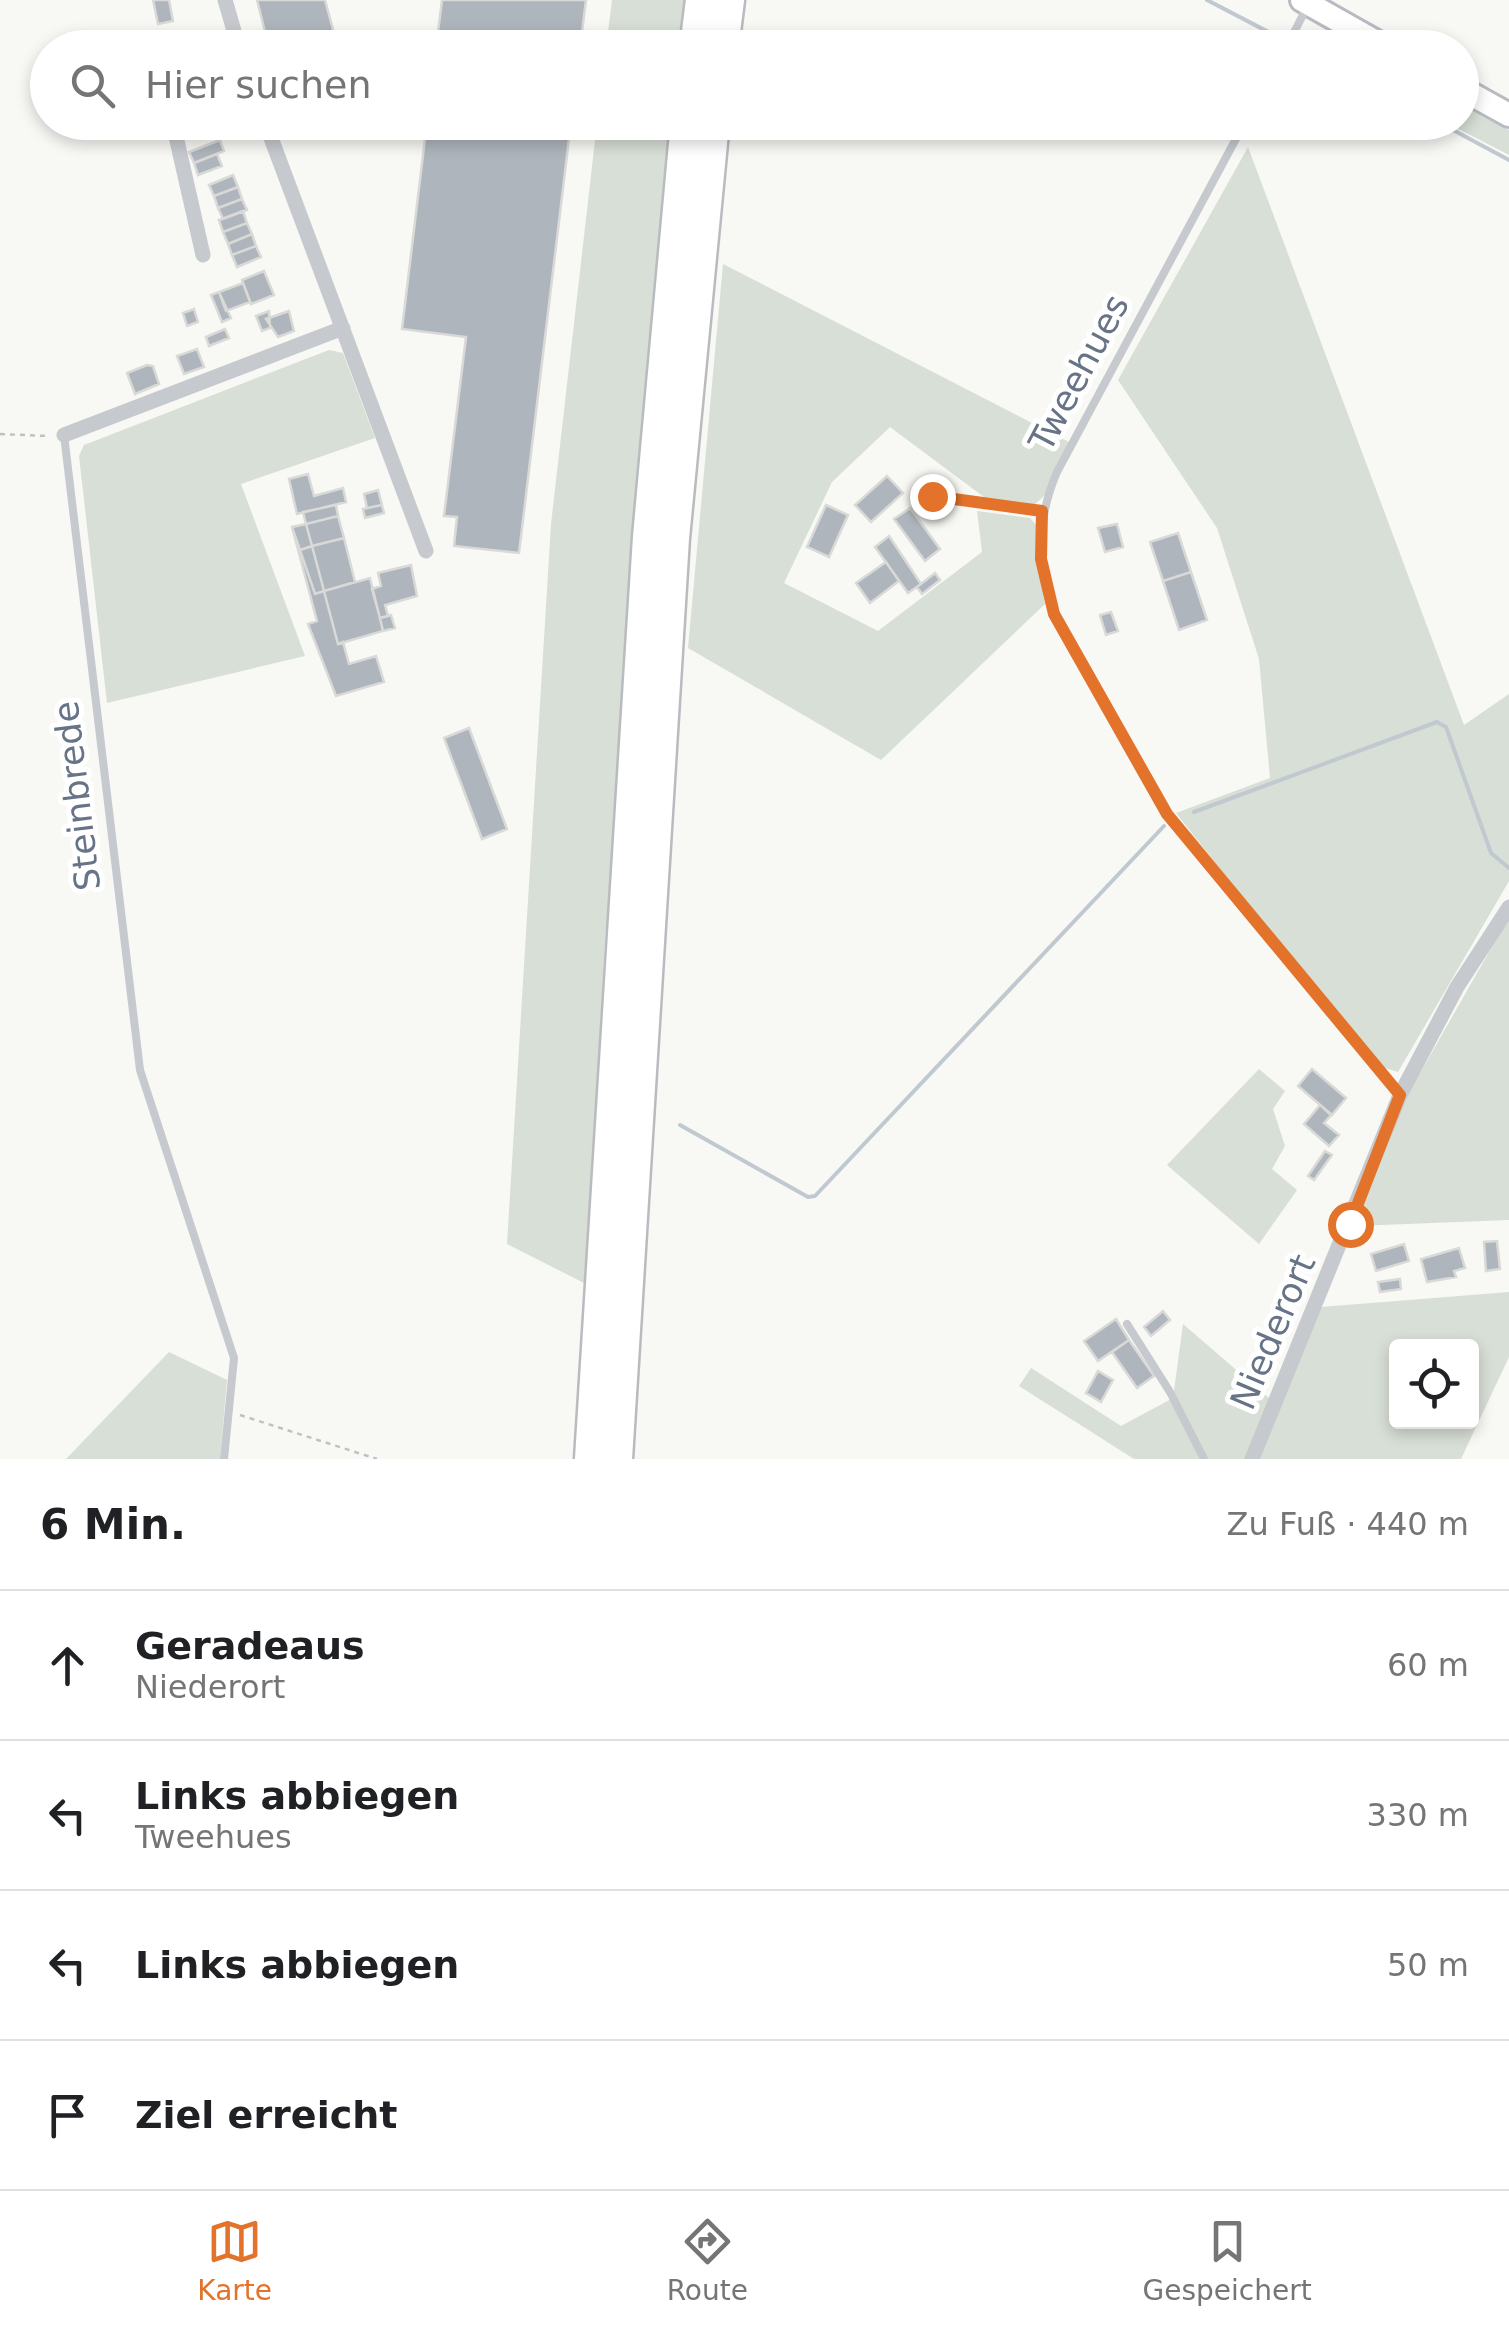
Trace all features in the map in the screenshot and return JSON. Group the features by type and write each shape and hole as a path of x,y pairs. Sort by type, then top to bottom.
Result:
{"highway":[{"path":"697,30 701,0"},
{"path":"725,30 729,0"},
{"path":"590,1459 648,537 684,140"},
{"path":"618,1459 674,538 712,140"}],"street":[{"path":"225,0 233,30"},
{"path":"1308,1 1357,30"},
{"path":"1479,98 1509,115"},
{"path":"177,140 203,256"},
{"path":"272,140 426,551"},
{"path":"64,435 343,328"},
{"name":"Niederort","path":"1252,1459 1400,1095 1458,987 1509,906"}],"lane":[{"path":"1294,30 1308,1"},
{"name":"Tweehues","path":"1235,140 1070,446 1042,511 1041,559 1054,614 1167,814 1400,1095"},
{"name":"Steinbrede","path":"64,435 140,1070 234,1358 232,1412 224,1459"},
{"path":"932,496 1042,511"},
{"path":"1127,1324 1170,1392 1204,1459"}],"path":[{"path":"0,434 64,435"},
{"path":"232,1412 376,1459"}],"shaded area":[{"path":"612,0 689,0 686,30 608,30"},
{"path":"1479,113 1509,130 1509,155 1479,140"},
{"path":"595,140 675,140 605,940 586,1284 507,1244 551,524"},
{"path":"1248,147 1464,725 1509,694 1509,881 1398,1072 1375,1065 1176,813 1270,778 1259,659 1217,528 1118,380"},
{"path":"723,264 1069,442 1045,495 1033,506 981,503 984,497 890,427 832,482 784,583 878,631 982,552 977,511 1030,518 1038,527 1036,559 1045,604 881,760 688,648"},
{"path":"329,350 343,353 375,438 241,484 305,656 107,703 79,456 84,445"},
{"path":"1509,917 1509,1220 1355,1226 1391,1124"},
{"path":"1259,1069 1285,1091 1273,1109 1285,1146 1272,1169 1297,1190 1259,1244 1167,1165"},
{"path":"1509,1292 1509,1357 1479,1421 1479,1339 1389,1339 1389,1429 1475,1429 1461,1459 1257,1459 1321,1307"},
{"path":"1183,1324 1270,1399 1246,1459 1134,1459 1019,1386 1031,1368 1121,1426 1173,1398"},
{"path":"169,1352 227,1380 220,1459 66,1459"}],"building":[{"path":"153,0 169,0 173,21 158,24"},
{"path":"257,0 325,0 333,30 264,30"},
{"path":"442,0 586,0 582,30 438,30"},
{"path":"220,140 224,151 194,163 189,152"},
{"path":"425,140 569,140 519,553 454,546 457,517 444,516 466,337 402,329"},
{"path":"217,154 222,166 198,175 194,163"},
{"path":"233,175 238,187 214,196 209,185"},
{"path":"238,187 242,199 218,208 214,196"},
{"path":"242,199 247,210 223,219 218,208"},
{"path":"243,211 247,223 223,232 219,220"},
{"path":"247,223 252,234 228,244 223,232"},
{"path":"252,234 256,246 232,255 228,244"},
{"path":"256,246 261,257 237,267 232,255"},
{"path":"264,271 274,295 251,304 242,280"},
{"path":"243,283 250,302 226,311 219,292"},
{"path":"219,292 231,318 222,322 211,295"},
{"path":"194,309 198,322 187,326 183,313"},
{"path":"269,311 270,328 262,331 256,316"},
{"path":"289,311 294,331 278,337 266,319"},
{"path":"225,329 229,338 209,346 206,337"},
{"path":"197,349 204,367 184,374 177,356"},
{"path":"153,366 159,384 135,394 127,373"},
{"path":"308,474 314,496 343,488 346,502 297,514 289,479"},
{"path":"887,476 903,493 871,522 855,505"},
{"path":"378,490 382,505 367,508 364,494"},
{"path":"336,505 338,516 306,524 303,512"},
{"path":"382,505 384,513 365,518 363,509"},
{"path":"826,505 848,515 829,557 807,547"},
{"path":"910,508 940,549 925,561 894,519"},
{"path":"338,516 344,538 312,546 306,524"},
{"path":"306,524 312,546 300,550 292,527"},
{"path":"1117,524 1123,547 1105,552 1098,528"},
{"path":"292,527 315,594 324,591 338,644 343,642 349,664 376,656 384,682 336,696 308,624 317,621"},
{"path":"1178,533 1191,572 1163,581 1150,542"},
{"path":"889,536 921,584 908,593 875,547"},
{"path":"344,538 355,582 324,591 312,546"},
{"path":"312,546 324,591 315,594 300,550"},
{"path":"886,562 899,581 870,603 856,583"},
{"path":"411,565 417,596 385,605 388,616 380,618 372,589 381,586 378,573"},
{"path":"1191,572 1207,620 1179,630 1163,581"},
{"path":"935,573 940,580 922,594 917,587"},
{"path":"370,578 383,631 338,644 324,591"},
{"path":"1111,612 1118,631 1106,635 1100,615"},
{"path":"391,615 395,628 383,631 380,618"},
{"path":"469,728 507,829 482,839 444,738"},
{"path":"1312,1069 1346,1098 1332,1115 1298,1086"},
{"path":"1320,1105 1331,1115 1324,1123 1339,1135 1329,1146 1304,1124"},
{"path":"1325,1151 1332,1155 1314,1180 1308,1176"},
{"path":"1497,1241 1500,1269 1486,1271 1484,1242"},
{"path":"1404,1244 1409,1261 1376,1271 1371,1254"},
{"path":"1459,1248 1465,1268 1454,1271 1456,1277 1427,1282 1421,1259"},
{"path":"1400,1279 1401,1289 1380,1292 1378,1282"},
{"path":"1163,1311 1170,1320 1151,1336 1144,1327"},
{"path":"1116,1319 1129,1340 1098,1361 1084,1341"},
{"path":"1129,1340 1154,1376 1137,1388 1112,1352"},
{"path":"1098,1371 1113,1380 1101,1402 1086,1393"}],"waterway":[{"path":"1207,0 1265,30"},
{"path":"1472,140 1509,160"},
{"path":"1194,812 1437,722 1446,727 1491,853 1509,868"},
{"path":"680,1125 808,1197 815,1196 1164,826"}],"route":[{"path":"932,496 1042,511 1041,559 1048,600 1167,814 1400,1095 1350,1224"}]}
